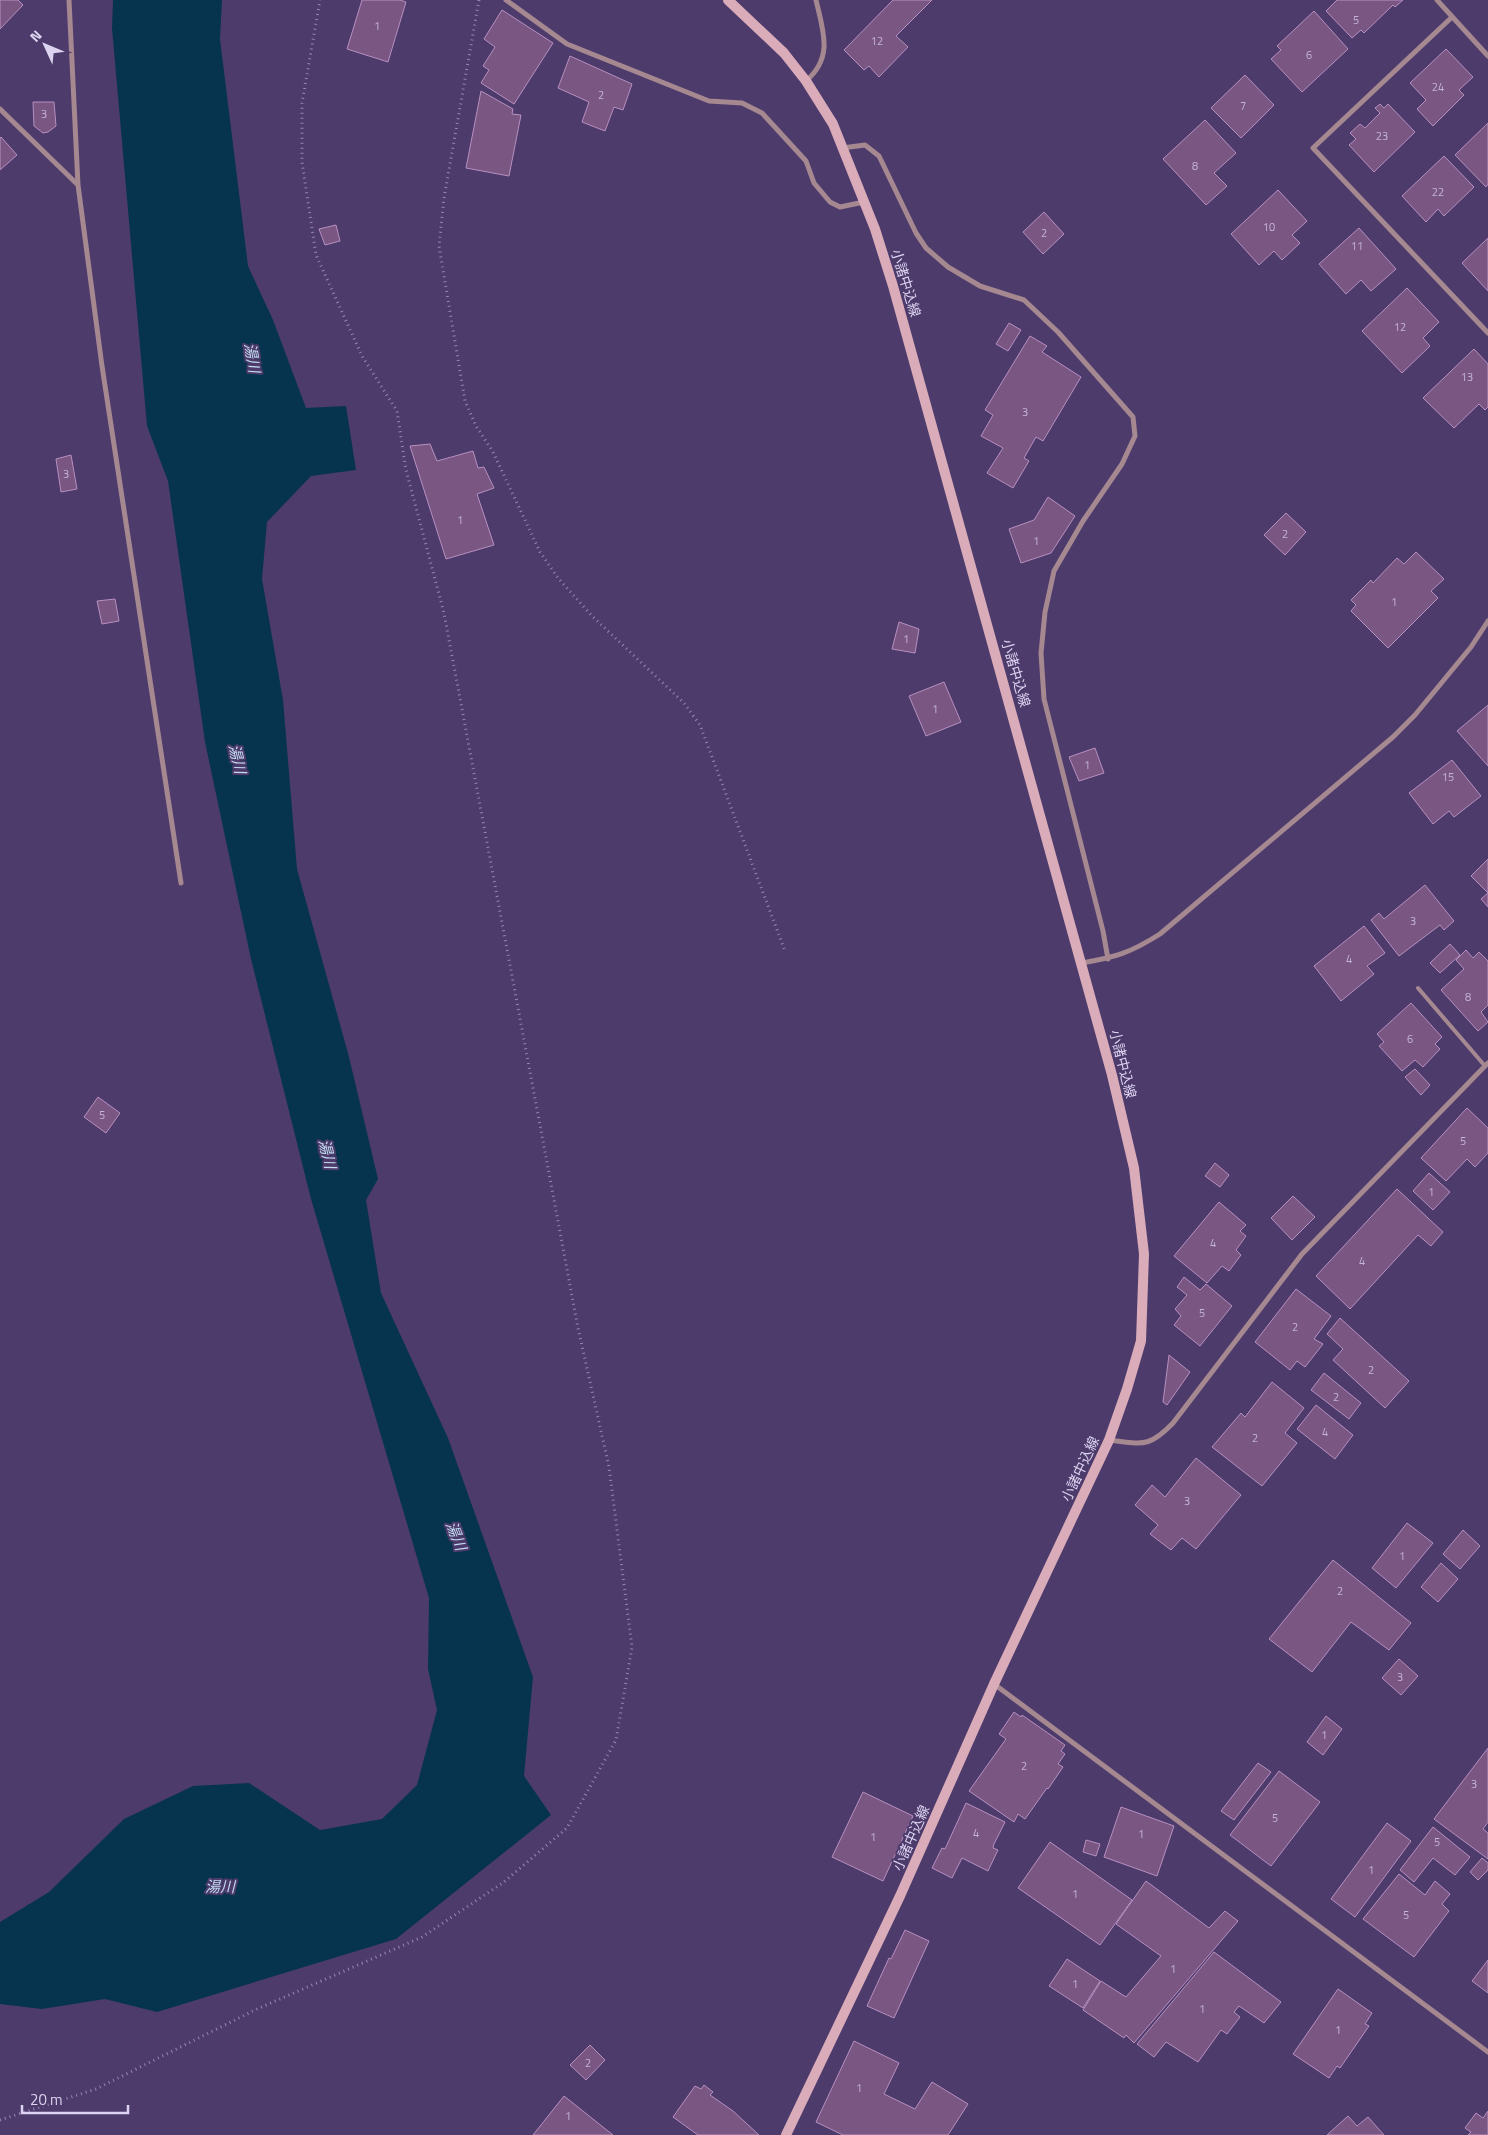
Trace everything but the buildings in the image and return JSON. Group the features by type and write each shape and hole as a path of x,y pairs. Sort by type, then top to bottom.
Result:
{"main road":[{"name":"小諸中込線","path":"728,0 766,35 806,81 832,124 864,202 896,295 1112,1075 1134,1168 1144,1254 1141,1341 1109,1440 994,1684 900,1896 786,2135"}],"street":[{"path":"69,0 78,185 102,366 180,883"},
{"path":"506,0 567,44 709,101 742,103 762,113 806,161 814,183 830,202 840,206 864,202"},
{"path":"806,81 817,71 824,58 824,36 816,0"},
{"path":"1437,0 1487,53"},
{"path":"1452,18 1314,148 1488,333"},
{"path":"0,109 78,185"},
{"path":"842,148 865,145 879,156 916,233 926,248 948,267 980,286 1024,300 1058,332 1133,417 1135,436 1122,464 1083,521 1054,571 1045,612 1040,652 1044,699 1103,931 1108,959"},
{"path":"1082,963 1108,959 1133,951 1160,934 1372,757 1416,715 1471,647 1488,621"},
{"path":"1109,1440 1148,1443 1159,1438 1174,1423 1302,1254 1487,1064"},
{"path":"994,1684 1488,2052"}],"lane":[{"path":"1418,988 1487,1064"}],"path":[{"path":"0,2120 96,2089 257,2009 422,1937 504,1882 567,1828 616,1740 632,1647 609,1467 578,1328 444,613 406,470 397,411 362,356 316,254 302,162 302,103 320,0"},
{"path":"479,0 444,198 439,246 465,401 476,426 493,452 540,552 558,578 592,616 684,703 700,725 785,952"}],"water":[{"name":"湯川","path":"113,0 222,0 220,39 248,266 273,320 306,408 346,406 356,470 311,476 267,522 262,579 283,700 297,869 349,1057 378,1179 366,1200 381,1293 448,1438 533,1677 524,1776 551,1815 396,1939 157,2012 105,1999 42,2009 0,2004 0,1922 49,1892 124,1819 193,1786 249,1783 320,1830 382,1819 417,1785 437,1710 428,1669 429,1598 311,1199 251,959 205,742 168,481 147,426 112,28"}]}
